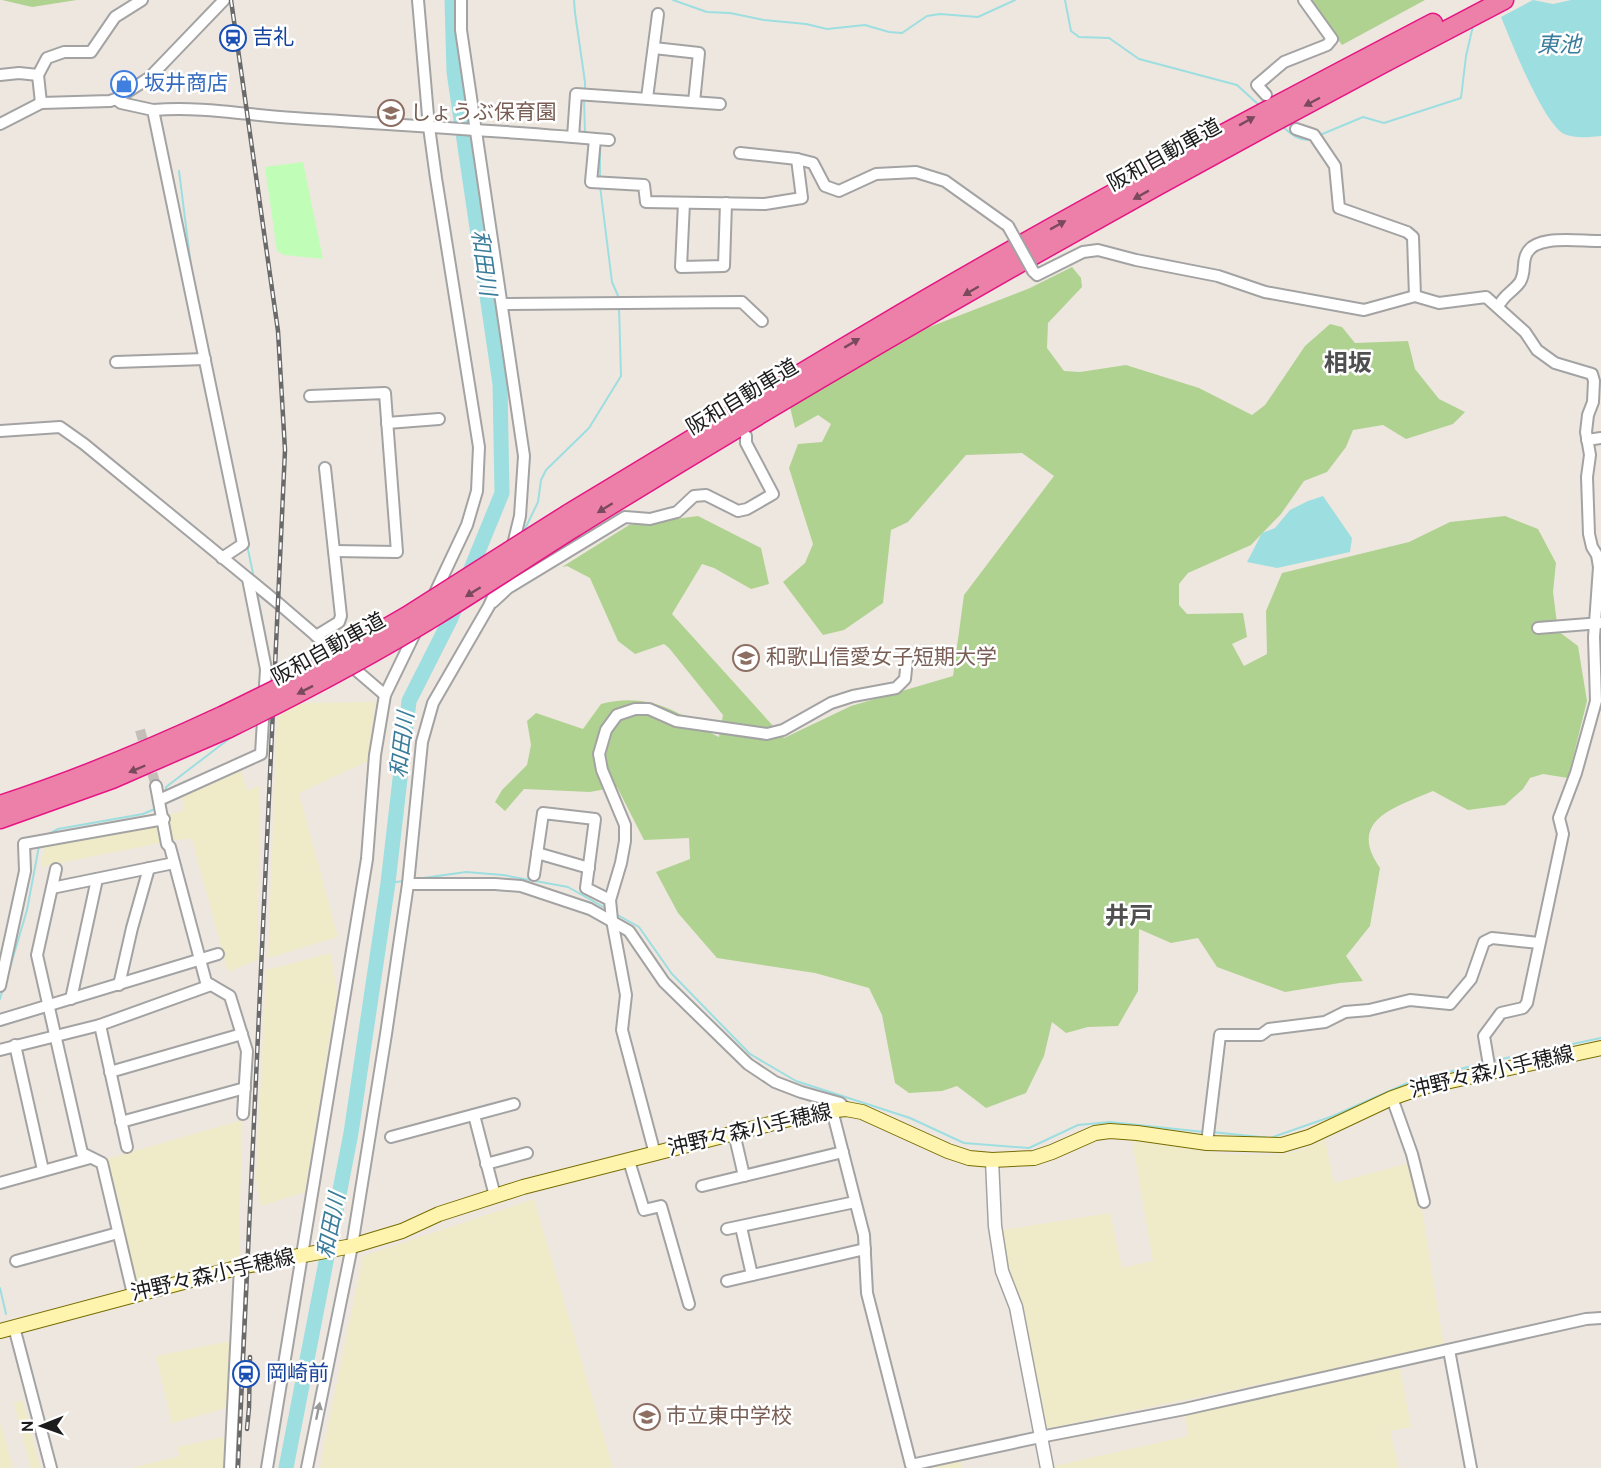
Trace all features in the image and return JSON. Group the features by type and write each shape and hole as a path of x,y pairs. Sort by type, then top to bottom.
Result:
{"highway":[{"name":"阪和自動車道","path":"0,819 112,779 227,721 572,520 873,330 1280,103 1474,6 1504,0"},
{"name":"阪和自動車道","path":"0,805 227,721"}],"main road":[{"name":"沖野々森小手穂線","path":"0,1331 240,1267 349,1246 402,1231 439,1214 523,1187 817,1112 839,1110 862,1112 948,1151 969,1158 992,1160 1034,1158 1095,1133 1110,1131 1207,1143 1282,1145 1309,1137 1392,1098 1423,1087 1601,1048"}],"street":[{"path":"41,104 38,75 47,58 64,52 91,52 115,17 142,0"},
{"path":"0,124 41,104 116,99 149,78 224,0"},
{"path":"267,1468 306,1254 367,859 375,754 385,694 449,566 467,525 477,491 479,447 431,127 418,0"},
{"path":"307,1468 349,1246 408,884 422,742 433,702 489,606 509,564 520,516 524,456 474,129 461,30 461,0"},
{"path":"1266,95 1257,85 1284,62 1327,45 1332,39 1304,0"},
{"path":"647,98 658,14"},
{"path":"654,48 699,53 694,102"},
{"path":"0,75 19,73 38,75"},
{"path":"573,137 576,94 720,104"},
{"path":"116,99 121,103 153,110 184,107 272,117 609,140"},
{"path":"153,110 243,544 222,558"},
{"path":"1296,129 1314,135 1335,166 1339,208 1407,232 1413,237 1415,296"},
{"path":"595,139 591,182 644,185 645,202 765,204 802,198 797,159"},
{"path":"740,153 813,163 825,186 839,191 876,174 916,172 945,181 1008,226 1037,276 1083,252 1098,250 1218,276 1265,292 1364,310 1415,296 1439,303 1486,297 1525,332 1537,350 1555,363 1592,374 1593,402 1588,415 1586,432 1590,455 1587,477 1589,534 1592,547 1598,555 1599,567 1596,700 1576,773 1559,818 1563,834 1527,1003 1523,1008 1501,1013 1484,1036 1490,1071"},
{"path":"684,203 681,267 724,266 726,203"},
{"path":"1498,307 1503,297 1518,285 1525,271 1526,255 1534,244 1549,241 1601,241"},
{"path":"502,304 742,302 762,321"},
{"path":"116,362 205,359"},
{"path":"310,396 385,393 397,552 334,550"},
{"path":"387,423 439,419"},
{"path":"0,431 60,427 84,444 385,694"},
{"path":"489,606 508,588 625,518 650,519 677,512 694,496 706,495 738,511 747,509 773,494 746,443 746,436"},
{"path":"1587,440 1601,438"},
{"path":"316,636 339,622 340,616 325,468"},
{"path":"159,800 261,754 266,669 248,579"},
{"path":"1539,628 1598,623"},
{"path":"655,1154 622,1030 626,995 610,900 623,852 625,825 602,770 599,754 606,730 617,716 635,709 649,709 676,721 767,734 783,730 831,703 853,696 896,688 905,680 907,659"},
{"path":"156,786 167,844 206,982 230,996 247,1051 243,1114"},
{"path":"534,875 543,813 595,819 586,888 610,900"},
{"path":"0,986 26,871 24,844 164,819"},
{"path":"537,853 589,868"},
{"path":"52,888 174,863"},
{"path":"119,985 149,868"},
{"path":"56,869 37,955 82,1154 102,1163 133,1294"},
{"path":"71,999 97,879"},
{"path":"408,884 521,886 591,909 629,931 664,982 748,1064 775,1082 840,1103 843,1152 864,1234 867,1293 910,1465 1185,1409 1586,1319 1601,1318"},
{"path":"1207,1143 1220,1035 1261,1035 1269,1029 1324,1022 1346,1012 1369,1010 1410,1000 1450,1004 1471,979 1484,942 1492,938 1539,943"},
{"path":"0,1020 218,954"},
{"path":"0,1050 99,1024 211,985"},
{"path":"99,1024 127,1147"},
{"path":"110,1072 242,1034"},
{"path":"15,1045 43,1170"},
{"path":"121,1122 244,1088"},
{"path":"1392,1098 1412,1154 1424,1202"},
{"path":"391,1137 514,1104"},
{"path":"474,1115 495,1196"},
{"path":"734,1133 744,1176"},
{"path":"702,1186 843,1152"},
{"path":"486,1164 527,1153"},
{"path":"0,1183 90,1158"},
{"path":"992,1160 995,1227 1002,1271 1016,1307 1047,1468"},
{"path":"629,1161 644,1210 661,1206 689,1304"},
{"path":"728,1230 855,1202"},
{"path":"741,1227 752,1275"},
{"path":"16,1261 118,1233"},
{"path":"727,1281 865,1249"},
{"path":"230,1468 240,1267"},
{"path":"14,1327 51,1468"},
{"path":"1449,1350 1472,1468"}],"shaded area":[{"path":"375,702 368,761 299,793 338,937 268,958 277,717 300,703"},
{"path":"241,770 247,791 260,785 257,960 228,972 192,839 174,840 41,867 44,846 170,822 169,815 184,810 182,796"},
{"path":"331,953 337,993 305,1192 261,1206 256,1179 266,970"},
{"path":"242,1120 239,1259 135,1286 120,1206 107,1159"},
{"path":"1132,1140 1228,1154 1270,1155 1295,1152 1325,1140 1334,1183 1409,1163 1421,1203 1444,1346 1045,1429 1022,1308 1007,1261 1003,1230 1110,1213 1122,1268 1153,1261"},
{"path":"534,1199 613,1468 320,1468 363,1256"},
{"path":"234,1340 230,1407 172,1423 156,1356"},
{"path":"1400,1368 1411,1427 1390,1431 1399,1468 1054,1468 1054,1466 1188,1436 1185,1414"},
{"path":"23,1400 40,1468 31,1468 14,1403"},
{"path":"0,1422 13,1468 0,1468"},
{"path":"228,1436 226,1468 131,1468 180,1456 177,1447"},
{"path":"960,1460 962,1468 922,1468"}],"green space":[{"path":"2,0 77,0 32,7"},
{"path":"1310,0 1425,0 1342,45"},
{"path":"303,162 323,259 284,255 277,251 265,167"},
{"path":"1072,267 1081,278 1082,287 1048,323 1047,348 1064,371 1080,372 1126,365 1199,388 1252,415 1265,405 1305,346 1330,324 1342,327 1355,343 1408,341 1415,369 1439,399 1465,412 1453,424 1406,439 1383,425 1353,430 1346,447 1327,472 1304,481 1281,514 1251,545 1188,573 1179,584 1179,605 1187,614 1243,613 1247,637 1232,644 1244,666 1267,654 1266,611 1282,573 1409,542 1450,522 1505,516 1538,529 1556,563 1553,592 1558,631 1578,646 1587,701 1568,778 1543,774 1530,778 1523,789 1505,805 1468,810 1433,791 1391,810 1372,827 1369,838 1371,852 1380,868 1370,926 1346,956 1363,981 1285,992 1217,967 1198,938 1171,943 1139,929 1138,991 1118,1026 1088,1027 1066,1033 1052,1022 1044,1056 1026,1093 986,1108 957,1086 942,1091 909,1093 895,1083 882,1015 869,988 815,973 717,958 678,913 656,872 690,859 689,838 644,840 617,787 590,792 524,789 505,811 495,802 502,790 527,765 531,745 527,721 536,713 583,729 601,704 640,701 659,705 678,713 719,737 723,715 669,648 664,644 635,654 618,641 590,578 567,566 562,567 629,525 698,516 761,548 769,584 751,589 714,568 702,564 672,614 784,738 851,706 953,676 964,595 1054,476 1022,453 966,455 908,522 891,530 883,603 844,630 823,635 783,582 805,563 813,544 789,468 798,444 822,442 831,424 818,415 795,428 790,407 927,328 1030,288"}],"water":[{"name":"東池","path":"1533,0 1553,4 1571,0 1601,0 1601,136 1578,137 1564,134 1547,114 1528,80 1501,17"},
{"path":"1323,496 1352,538 1350,552 1277,568 1247,562 1262,533 1275,528 1290,510"}],"waterway":[{"name":"和田川","path":"286,1468 351,1133 388,883 409,701 451,618 502,493 500,384 454,72 452,0"},
{"path":"574,0 585,92"},
{"path":"673,0 707,12 730,13 827,29 865,25 902,33 927,16 940,14 978,17 1015,0"},
{"path":"1065,0 1071,31 1079,37 1109,38 1139,59 1237,85 1259,105"},
{"path":"1320,135 1363,117 1384,123 1461,98 1466,56 1473,26"},
{"path":"584,98 585,134"},
{"path":"1283,127 1300,139 1312,139"},
{"path":"598,145 600,147 600,178"},
{"path":"179,171 191,266"},
{"path":"600,186 612,282 619,298"},
{"path":"523,533 538,502 541,480 546,470 589,428 621,376 619,307"},
{"path":"247,545 254,578"},
{"path":"257,592 270,660"},
{"path":"271,669 273,684"},
{"path":"166,792 166,787 234,735"},
{"path":"47,835 58,829 143,814 157,808"},
{"path":"9,971 27,910 39,846"},
{"path":"416,879 466,872 503,875 568,887 607,909"},
{"path":"388,883 404,881"},
{"path":"614,913 639,927 672,974 750,1054 796,1081 910,1118 964,1143 1029,1148 1078,1125 1110,1122 1204,1132"},
{"path":"0,999 3,988"},
{"path":"1492,1061 1601,1038"},
{"path":"1212,1132 1270,1138 1333,1116 1412,1081 1484,1063"},
{"path":"0,1288 6,1314"},
{"path":"15,1352 39,1443"}],"tunnel":[{"path":"736,393 741,412"},
{"path":"140,730 156,786"}],"railway":[{"path":"231,0 278,331 285,450 238,1468"},
{"path":"247,1429 250,1357"}],"place":[{"name":"吉礼","path":"233,38"},
{"name":"坂井商店","path":"124,84"},
{"name":"しょうぶ保育園","path":"391,113"},
{"name":"和歌山信愛女子短期大学","path":"746,658"},
{"name":"岡崎前","path":"246,1374"},
{"name":"市立東中学校","path":"647,1417"}],"district":[{"name":"相坂","path":"1348,365"},
{"name":"井戸","path":"1129,918"}]}
